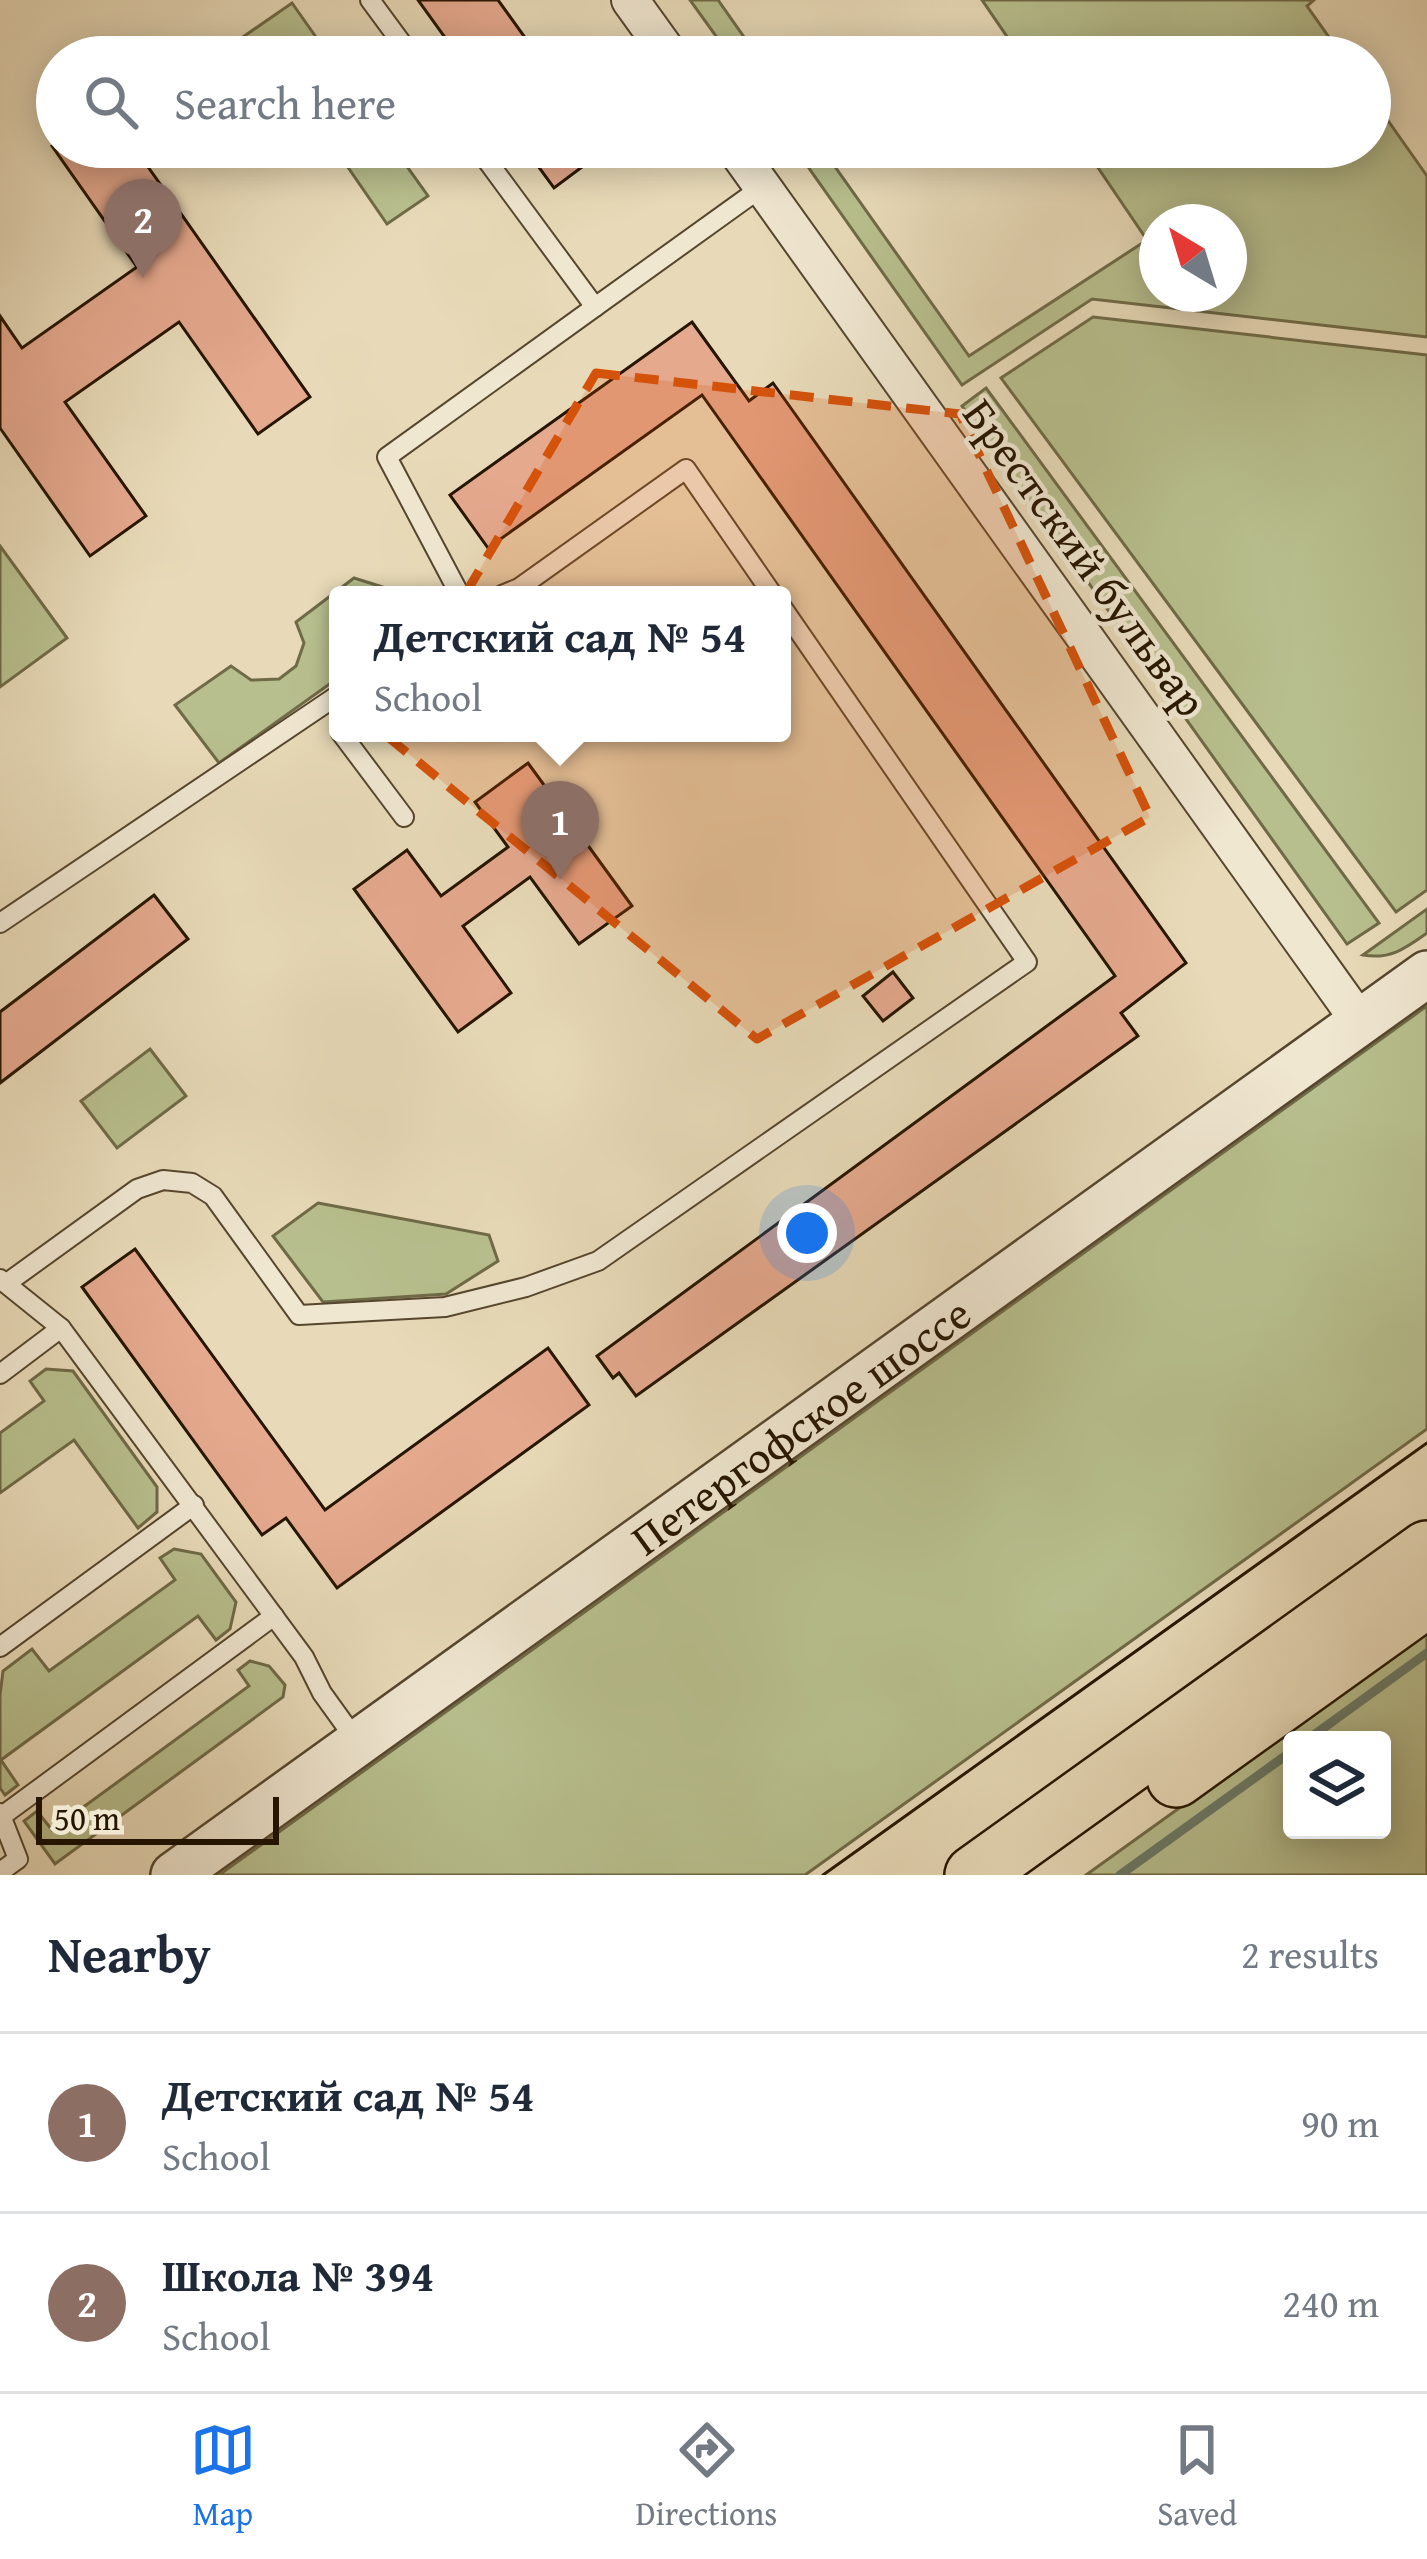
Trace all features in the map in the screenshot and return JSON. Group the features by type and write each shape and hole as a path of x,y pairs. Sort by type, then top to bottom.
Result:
{"main road":[{"path":"974,1875 1427,1550"},
{"path":"1041,1875 1427,1598"}],"street":[{"path":"631,0 656,36"},
{"name":"Брестский бульвар","path":"749,168 1360,1022"},
{"name":"Петергофское шоссе","path":"174,1875 1427,974"}],"lane":[{"path":"370,0 397,36"},
{"path":"493,168 595,307"},
{"path":"455,586 387,457 762,187"},
{"path":"522,586 686,469 767,586"},
{"path":"358,1743 322,1693 304,1657 62,1328 3,1281 136,1189 163,1180 192,1183 213,1196 299,1315 445,1307 526,1287 598,1261 1027,962 791,621"},
{"path":"0,923 329,702"},
{"path":"348,742 404,817"},
{"path":"0,1374 62,1328"},
{"path":"0,1647 194,1505"},
{"path":"0,1872 18,1859 1,1815 274,1616"}],"highlighted area":[{"path":"596,373 960,414 1150,817 757,1039 383,733"}],"green space":[{"path":"690,0 718,0 743,36 716,36"},
{"path":"982,0 1314,0 1307,6 1328,36 1007,36"},
{"path":"292,3 315,36 244,36"},
{"path":"1391,125 1427,176 1427,337 1207,312 1247,312 1247,204 1139,204 1139,228 1098,168 1391,168"},
{"path":"348,168 408,168 428,196 387,224"},
{"path":"809,168 836,168 969,356 1139,245 1139,304 1092,299 962,385"},
{"path":"1093,317 1427,355 1427,890 1396,912 1001,378"},
{"path":"986,388 1379,923 1347,944 962,406"},
{"path":"0,546 67,638 0,687"},
{"path":"354,578 379,586 343,586"},
{"path":"329,597 329,684 219,763 175,705 231,666 251,680 279,679 296,666 304,643 296,622"},
{"path":"1427,909 1427,933 1390,954 1363,955"},
{"path":"1427,1006 1427,1429 805,1875 219,1875"},
{"path":"150,1049 186,1096 117,1148 81,1101"},
{"path":"318,1203 489,1235 498,1261 446,1294 323,1302 273,1236"},
{"path":"46,1369 73,1371 157,1487 157,1512 138,1528 74,1440 0,1493 0,1433 44,1401 30,1381"},
{"path":"174,1549 201,1554 236,1602 230,1629 216,1640 198,1616 1,1760 18,1785 5,1795 0,1788 3,1671 32,1649 49,1671 175,1580 160,1558"},
{"path":"1427,1630 1427,1875 1086,1875 1283,1733 1283,1839 1391,1839 1391,1731 1286,1731"},
{"path":"250,1661 269,1666 285,1685 283,1697 55,1864 24,1821 37,1811 52,1830 249,1686 238,1670"}],"building":[{"path":"418,0 498,0 524,36 444,36"},
{"path":"67,168 149,168 310,397 258,434 179,322 65,402 146,516 90,556 0,428 0,316 22,348 137,267"},
{"path":"539,168 581,168 554,188"},
{"path":"692,322 749,401 773,383 1186,963 1121,1013 1138,1036 636,1396 619,1373 613,1378 597,1356 1115,976 702,395 488,548 450,495"},
{"path":"528,763 632,906 579,944 530,877 463,926 511,993 458,1032 354,889 407,850 441,896 508,847 475,802"},
{"path":"154,895 188,939 0,1083 0,1012"},
{"path":"893,972 913,998 883,1021 863,996"},
{"path":"135,1249 325,1510 548,1348 589,1405 337,1588 286,1518 262,1535 82,1287"}],"waterway":[{"path":"1319,1731 1427,1653"},
{"path":"1120,1875 1283,1757"}],"tram line":[{"path":"823,1875 1427,1443"}],"place":[{"name":"Школа № 394","path":"143,278"},
{"name":"Детский сад № 54","path":"560,880"}]}
